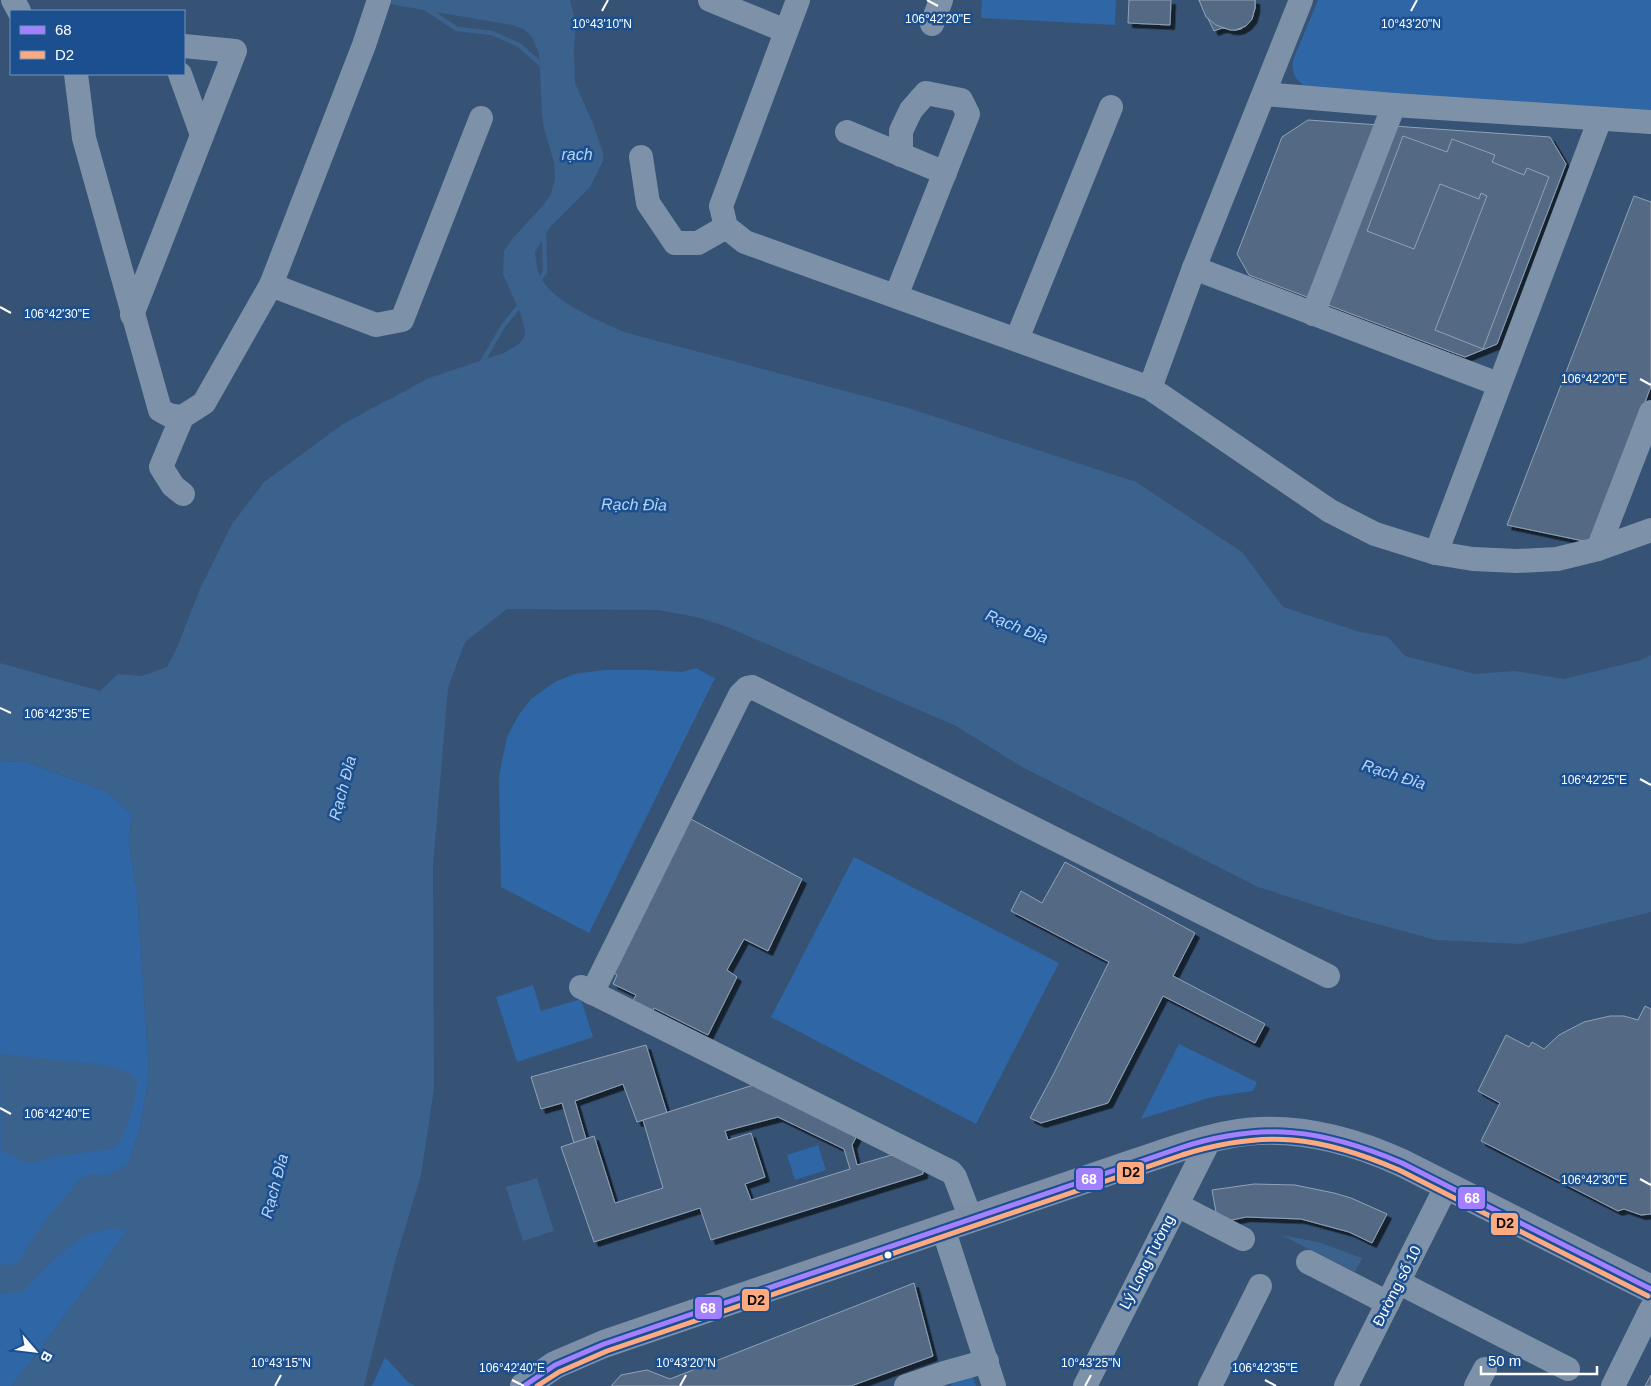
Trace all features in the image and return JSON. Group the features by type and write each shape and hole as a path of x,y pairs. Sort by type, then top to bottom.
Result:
{"main road":[{"path":"524,1386 555,1366 604,1344 1210,1139 1247,1132 1304,1133 1346,1141 1382,1154 1651,1288"}],"street":[{"path":"184,494 173,486 161,467 182,417 204,403 271,285 364,45 379,0"},
{"path":"710,0 786,31"},
{"path":"798,0 721,206 726,227 746,242 1150,388 1330,511 1375,534 1436,552 1473,559 1517,561 1557,559 1598,549 1651,530"},
{"path":"932,24 941,0"},
{"path":"1150,388 1194,268 1301,0"},
{"path":"132,315 235,51 185,46"},
{"path":"76,75 84,138 160,410 169,416 182,417"},
{"path":"180,75 202,135"},
{"path":"896,296 968,114 961,100 926,93 911,110 901,131 901,155"},
{"path":"1264,94 1394,105 1651,122"},
{"path":"1313,314 1394,105"},
{"path":"1017,339 1111,107"},
{"path":"271,285 376,325 402,320 481,118"},
{"path":"1436,552 1498,384 1600,119"},
{"path":"846,132 945,173"},
{"path":"640,157 648,203 675,243 698,243 726,227"},
{"path":"1194,268 1498,384"},
{"path":"1598,549 1651,412"},
{"path":"971,1219 955,1177 951,1172 586,990 743,690 752,687 1328,976"},
{"name":"Lý Long Tường","path":"1085,1386 1210,1139"},
{"name":"Đường số 10","path":"1346,1386 1447,1185"},
{"path":"1177,1205 1243,1239"},
{"path":"943,1228 994,1386"},
{"path":"1308,1262 1393,1293 1568,1369"},
{"path":"1210,1386 1260,1286"},
{"path":"1613,1386 1651,1309"},
{"path":"906,1386 941,1380 987,1361"}],"shaded area":[{"path":"982,0 1116,0 1115,25 981,18"},
{"path":"1318,0 1651,0 1651,110 1310,90 1296,78 1293,70 1293,60"},
{"path":"696,668 715,678 589,933 501,887 499,776 507,737 518,716 531,699 555,682 574,674 604,670 682,672"},
{"path":"23,761 108,792 132,815 129,841 137,891 149,1072 140,1128 128,1164 127,1230 12,1386 0,1386 0,762"},
{"path":"854,857 1059,963 976,1124 771,1017"},
{"path":"533,985 541,1011 581,999 593,1037 517,1062 496,997"},
{"path":"1179,1044 1257,1082 1253,1091 1212,1097 1141,1119"},
{"path":"818,1145 826,1170 795,1180 787,1155"},
{"path":"385,1357 408,1382 415,1386 372,1386"},
{"path":"972,1375 976,1386 951,1386 953,1382"}],"water":[{"path":"383,0 570,0 576,23 574,49 575,83 592,121 603,152 603,161 590,187 550,227 535,252 541,278 547,287 566,303 578,310 624,332 905,407 1136,482 1242,552 1283,607 1360,632 1388,637 1405,656 1475,674 1515,671 1564,679 1641,660 1651,655 1651,912 1521,944 1436,940 1348,916 1258,887 1022,767 956,726 725,626 696,617 658,610 507,609 465,642 448,688 433,867 434,1089 421,1175 395,1262 364,1386 12,1386 97,1273 126,1230 110,1229 95,1232 81,1239 55,1259 22,1292 0,1294 0,1262 3,1265 10,1266 17,1263 42,1225 81,1177 94,1174 106,1176 128,1164 140,1128 149,1072 137,891 129,841 132,815 108,792 23,761 0,762 0,663 100,691 118,674 141,676 167,667 176,650 200,589 232,524 264,482 343,424 429,378 504,353 519,344 524,337 525,330 520,312 503,274 504,251 513,238 544,204 551,194 555,180 554,162 544,129 542,115 539,53 532,37 525,30 512,25 395,5"},
{"path":"0,1054 107,1065 131,1073 137,1082 133,1108 119,1143 111,1149 59,1156 29,1164 1,1151"},
{"path":"537,1178 554,1231 523,1241 506,1187"},
{"path":"1281,1235 1318,1242 1362,1258 1355,1272"}],"building":[{"path":"1129,0 1171,0 1170,25 1128,23"},
{"path":"1199,0 1255,0 1255,8 1252,19 1241,29 1222,28 1214,31"},
{"path":"1199,0 1255,0 1255,8 1252,19 1246,26 1230,30 1216,25 1206,17"},
{"path":"1308,120 1550,137 1566,164 1497,344 1465,357 1249,275 1237,254 1282,137"},
{"path":"1403,136 1447,152 1452,139 1495,155 1492,162 1524,175 1527,168 1549,177 1483,349 1435,330 1487,196 1481,193 1479,199 1440,184 1414,249 1367,231"},
{"path":"1634,196 1651,202 1651,386 1593,543 1507,525"},
{"path":"689,818 802,879 768,951 744,939 727,970 737,977 708,1035 654,1008 651,1014 633,1001 636,995 613,984 617,975 612,972"},
{"path":"1065,862 1195,933 1173,976 1265,1024 1255,1043 1163,996 1108,1103 1041,1123 1030,1118 1109,962 1011,911 1021,891 1042,903"},
{"path":"1645,1006 1651,1009 1651,1214 1641,1215 1624,1209 1618,1211 1481,1141 1500,1103 1478,1091 1506,1035 1529,1047 1532,1042 1544,1049 1559,1035 1584,1022 1610,1016 1624,1016 1638,1020"},
{"path":"646,1045 667,1113 637,1122 623,1084 575,1101 586,1139 574,1143 562,1103 541,1109 531,1077"},
{"path":"763,1082 861,1128 852,1145 857,1165 895,1154 923,1170 923,1174 711,1240 700,1208 594,1242 561,1147 594,1136 615,1203 663,1188 643,1120","holes":["778,1117 844,1149 850,1169 751,1200 745,1184 765,1177 751,1133 728,1140 725,1131"]},
{"path":"1254,1184 1295,1185 1334,1193 1351,1198 1387,1214 1372,1243 1349,1232 1301,1219 1246,1217 1218,1223 1212,1190"},
{"path":"914,1283 933,1356 851,1386 611,1386 621,1375 647,1370 670,1379"},
{"path":"1651,1375 1651,1386 1645,1386"}],"waterway":[{"path":"425,8 457,29 492,33 519,45 543,66"},
{"path":"538,282 545,272 544,232"},
{"path":"481,364 503,326 521,304"}],"transit line":[{"name":"68","path":"524,1386 555,1365 604,1344 1180,1148 1210,1139 1239,1134 1266,1132 1319,1136 1373,1151 1402,1163 1651,1289"},
{"name":"D2","path":"537,1386 559,1372 607,1351 1182,1155 1212,1147 1266,1139 1318,1143 1399,1170 1648,1296"}],"water label":[{"name":"rạch","path":"577,154"},
{"name":"Rạch Đỉa","path":"634,504"},
{"name":"Rạch Đỉa","path":"1017,626"},
{"name":"Rạch Đỉa","path":"1394,774"},
{"name":"Rạch Đỉa","path":"342,788"},
{"name":"Rạch Đỉa","path":"274,1186"}]}
